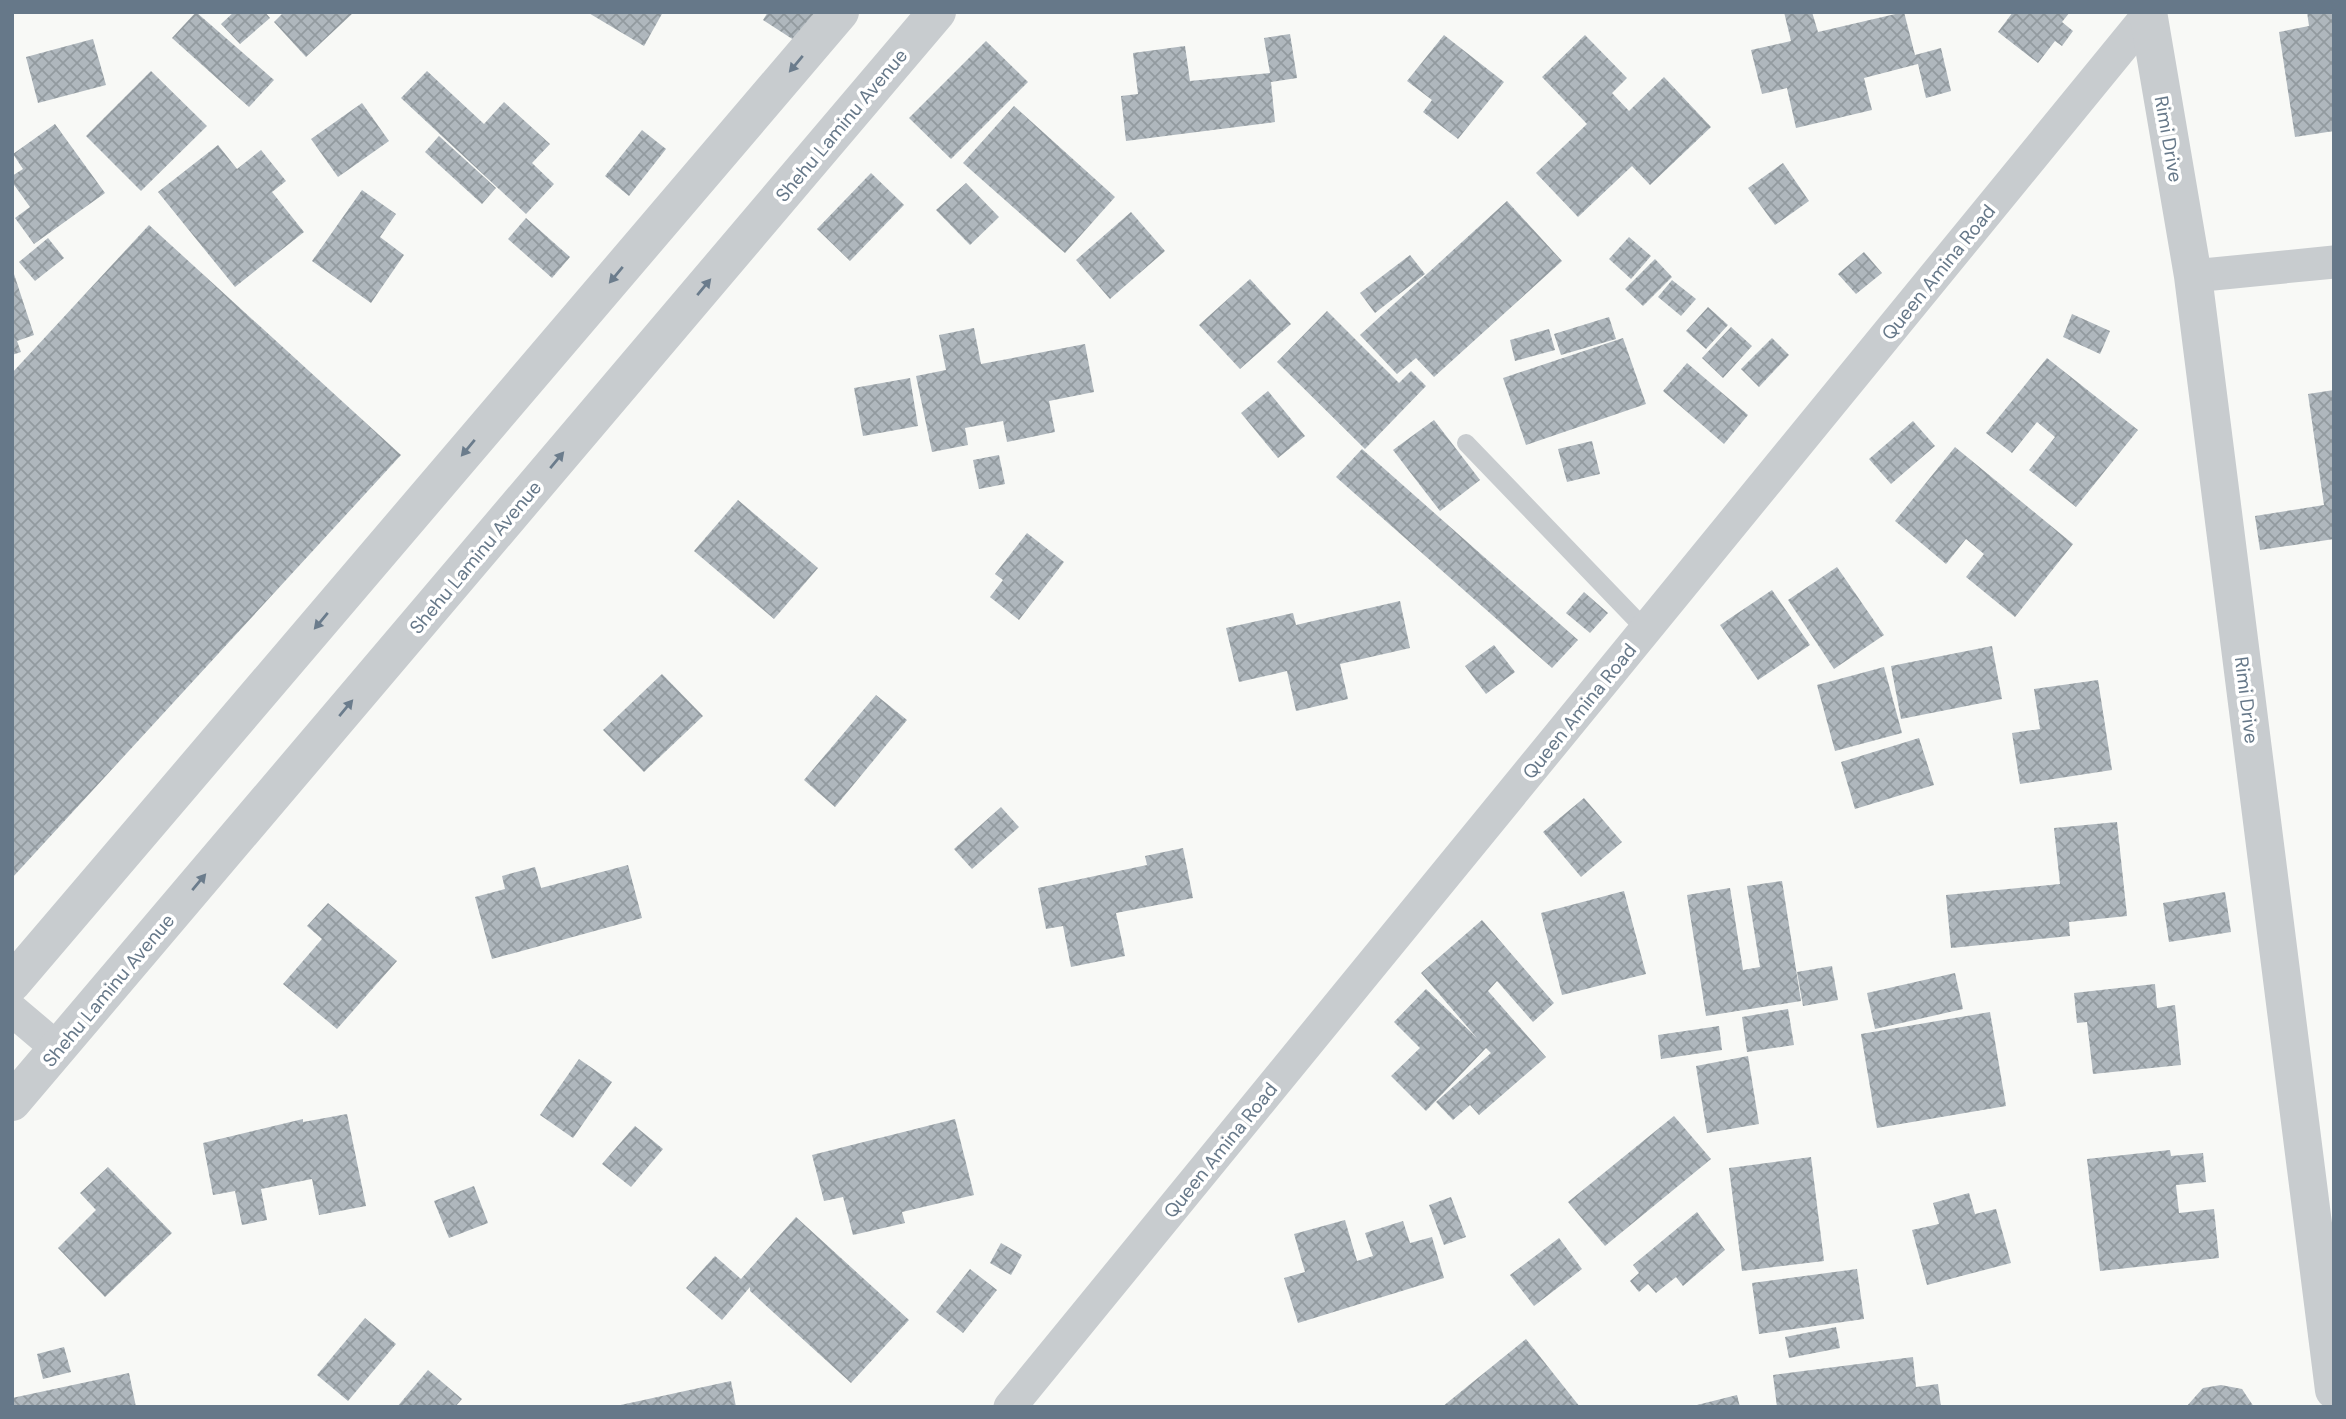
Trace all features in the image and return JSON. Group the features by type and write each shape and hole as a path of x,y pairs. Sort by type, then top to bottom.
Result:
{"street":[{"path":"12,983 840,12"},
{"name":"Shehu Laminu Avenue","path":"12,1102 937,12"},
{"name":"Rimi Drive","path":"2148,14 2193,276 2334,1390"},
{"name":"Queen Amina Road","path":"1010,1407 2148,14"},
{"path":"2193,276 2334,262"},
{"path":"12,1010 58,1049"}],"lane":[{"path":"1466,443 1645,629"}],"building":[{"path":"196,12 274,80 249,107 172,38"},
{"path":"234,12 265,12 270,18 240,44 221,24"},
{"path":"284,12 354,12 306,57 274,22"},
{"path":"587,12 663,12 644,46"},
{"path":"768,12 820,12 800,44 763,20"},
{"path":"1784,12 1812,12 1818,32 1904,12 1915,55 1941,48 1951,91 1926,98 1918,64 1864,78 1872,110 1796,128 1787,88 1762,94 1751,50 1791,41"},
{"path":"2013,12 2070,12 2062,22 2073,31 2062,46 2055,41 2038,63 1998,32"},
{"path":"2307,12 2334,12 2334,131 2295,137 2279,32 2309,26"},
{"path":"1290,34 1297,78 1271,82 1275,122 1126,141 1121,96 1138,94 1133,53 1185,46 1190,81 1270,73 1264,38"},
{"path":"1444,35 1504,82 1458,139 1423,112 1432,100 1407,81"},
{"path":"1585,35 1627,78 1612,93 1629,111 1664,77 1711,127 1650,185 1632,166 1578,217 1536,173 1587,124 1542,77"},
{"path":"93,39 106,85 38,103 26,57"},
{"path":"986,41 1028,82 951,159 909,118"},
{"path":"151,71 207,126 141,191 86,136"},
{"path":"427,71 484,124 504,102 550,144 532,163 554,184 526,214 401,98"},
{"path":"362,103 389,141 338,177 311,139"},
{"path":"1014,106 1115,197 1065,253 963,163"},
{"path":"55,124 105,193 34,244 15,218 30,207 12,182 12,176 23,169 13,154"},
{"path":"642,130 666,149 629,196 605,176"},
{"path":"439,136 496,188 482,204 425,152"},
{"path":"218,145 237,169 261,150 286,181 272,192 304,232 235,287 158,192"},
{"path":"1783,163 1809,201 1775,225 1748,188"},
{"path":"871,173 904,205 850,261 817,229"},
{"path":"966,183 999,217 970,245 936,210"},
{"path":"362,190 396,214 380,237 404,255 371,303 312,261"},
{"path":"1507,201 1562,261 1434,377 1416,358 1397,374 1360,335"},
{"path":"1131,212 1165,251 1110,299 1076,260"},
{"path":"526,218 570,257 552,278 508,239"},
{"path":"149,225 401,455 12,878 12,373"},
{"path":"1629,237 1651,256 1631,279 1609,259"},
{"path":"48,238 64,258 35,281 19,262"},
{"path":"1864,252 1882,273 1856,294 1838,274"},
{"path":"1410,255 1425,274 1375,313 1360,293"},
{"path":"1655,259 1672,277 1643,306 1625,289"},
{"path":"13,271 34,335 17,341 21,352 12,355"},
{"path":"1250,279 1291,324 1240,369 1199,325"},
{"path":"1672,280 1696,299 1681,316 1658,297"},
{"path":"1708,307 1728,325 1706,349 1686,331"},
{"path":"1327,311 1399,383 1411,371 1426,386 1365,449 1277,362"},
{"path":"2072,314 2110,331 2100,354 2063,337"},
{"path":"1609,317 1616,339 1561,355 1554,334"},
{"path":"1731,327 1752,346 1723,378 1702,358"},
{"path":"974,328 981,364 1085,344 1094,392 1049,401 1055,432 1007,442 1003,421 965,428 968,445 932,452 916,376 946,370 939,335"},
{"path":"1549,329 1555,350 1515,361 1510,340"},
{"path":"1623,338 1646,404 1526,445 1503,378"},
{"path":"1772,338 1789,355 1759,387 1741,369"},
{"path":"2047,358 2138,430 2076,507 2029,470 2055,437 2037,422 2012,453 1986,433"},
{"path":"1687,363 1748,415 1724,444 1663,391"},
{"path":"910,378 918,426 863,436 854,388"},
{"path":"2334,390 2334,539 2260,550 2255,516 2324,505 2308,394"},
{"path":"1268,391 1305,436 1278,458 1241,413"},
{"path":"1434,420 1480,480 1440,511 1393,450"},
{"path":"1913,421 1935,446 1891,484 1869,459"},
{"path":"1592,441 1600,474 1567,482 1558,449"},
{"path":"1955,447 2073,544 2015,617 1966,577 1984,554 1966,539 1946,564 1895,521"},
{"path":"1362,449 1578,640 1552,668 1336,477"},
{"path":"999,455 1005,484 979,489 973,460"},
{"path":"738,500 818,568 774,619 694,551"},
{"path":"1027,533 1064,562 1019,620 990,597 1003,580 995,574"},
{"path":"1837,567 1884,635 1834,669 1788,600"},
{"path":"1772,590 1810,645 1758,680 1720,625"},
{"path":"1584,592 1608,613 1590,633 1566,613"},
{"path":"1400,601 1410,648 1340,664 1348,699 1296,711 1287,671 1239,682 1226,628 1293,613 1296,625"},
{"path":"1494,645 1515,672 1486,694 1465,666"},
{"path":"1992,646 2002,699 1901,719 1891,666"},
{"path":"1884,667 1902,733 1835,751 1817,685"},
{"path":"662,674 703,716 644,772 603,730"},
{"path":"2098,680 2112,770 2020,784 2012,733 2040,729 2034,689"},
{"path":"876,695 907,720 835,807 804,780"},
{"path":"1919,738 1934,785 1855,809 1841,762"},
{"path":"1584,798 1622,842 1581,877 1543,832"},
{"path":"1001,807 1019,827 972,869 954,849"},
{"path":"2117,822 2127,916 2069,922 2070,936 1951,948 1946,895 2060,884 2054,828"},
{"path":"1183,848 1193,898 1116,913 1125,956 1071,967 1063,926 1046,929 1038,888 1147,865 1145,856"},
{"path":"628,865 642,918 492,959 475,897 505,889 502,876 535,867 541,888"},
{"path":"1782,881 1801,1001 1706,1016 1687,895 1730,888 1743,970 1760,967 1747,886"},
{"path":"1624,891 1646,974 1562,995 1541,913"},
{"path":"2225,892 2231,932 2169,942 2163,903"},
{"path":"328,903 397,961 337,1029 283,984 322,939 307,926"},
{"path":"1482,920 1554,1003 1533,1022 1497,981 1488,991 1546,1057 1479,1115 1470,1105 1453,1120 1436,1102 1491,1053 1486,1048 1426,1111 1391,1076 1420,1048 1394,1022 1426,989 1477,1038 1421,973"},
{"path":"1832,966 1838,1000 1803,1006 1797,972"},
{"path":"1955,973 1963,1009 1875,1029 1867,993"},
{"path":"2155,984 2157,1008 2175,1005 2181,1065 2093,1074 2087,1022 2077,1023 2074,993"},
{"path":"1788,1009 1794,1045 1747,1052 1742,1017"},
{"path":"1990,1012 2006,1106 1877,1128 1861,1034"},
{"path":"1719,1026 1722,1050 1661,1059 1658,1035"},
{"path":"1748,1056 1759,1124 1707,1133 1696,1066"},
{"path":"579,1059 612,1082 573,1138 540,1115"},
{"path":"347,1114 366,1206 319,1215 312,1179 261,1189 267,1220 242,1225 235,1191 213,1195 203,1143 303,1119 303,1122"},
{"path":"1674,1116 1711,1159 1605,1246 1568,1202"},
{"path":"955,1119 974,1195 902,1212 905,1223 853,1235 843,1197 824,1201 812,1155"},
{"path":"635,1126 663,1149 631,1187 602,1164"},
{"path":"2170,1150 2171,1156 2203,1153 2206,1182 2176,1185 2179,1213 2214,1209 2219,1258 2100,1271 2087,1159"},
{"path":"1811,1157 1824,1261 1742,1271 1729,1168"},
{"path":"108,1167 172,1233 105,1297 58,1248 96,1210 80,1193"},
{"path":"474,1186 488,1223 449,1238 434,1201"},
{"path":"1969,1193 1975,1214 1996,1209 2011,1263 1927,1285 1912,1230 1939,1224 1933,1203"},
{"path":"1451,1197 1466,1237 1444,1245 1429,1205"},
{"path":"1697,1212 1725,1250 1683,1286 1676,1277 1656,1293 1648,1284 1639,1292 1630,1281 1639,1273 1633,1265"},
{"path":"796,1217 909,1320 851,1383 750,1291 750,1287 722,1320 686,1288 715,1256 741,1279"},
{"path":"1345,1220 1357,1261 1373,1256 1365,1233 1403,1221 1410,1243 1432,1237 1444,1278 1298,1323 1284,1278 1305,1272 1294,1234"},
{"path":"1559,1238 1582,1269 1534,1306 1510,1275"},
{"path":"1001,1243 1022,1255 1011,1275 990,1263"},
{"path":"970,1269 997,1290 963,1333 936,1312"},
{"path":"1857,1269 1864,1319 1759,1334 1752,1283"},
{"path":"365,1318 396,1344 348,1401 317,1375"},
{"path":"1836,1327 1840,1348 1789,1358 1785,1337"},
{"path":"1526,1339 1580,1407 1442,1407"},
{"path":"64,1347 71,1372 43,1379 37,1354"},
{"path":"1913,1357 1916,1387 1938,1384 1941,1407 1777,1407 1773,1375"},
{"path":"428,1370 462,1399 455,1407 397,1407"},
{"path":"129,1373 136,1407 12,1407 12,1398"},
{"path":"731,1381 736,1407 616,1407 616,1406"},
{"path":"2221,1385 2242,1389 2254,1407 2186,1407 2203,1388"},
{"path":"1737,1395 1740,1407 1693,1407 1693,1406"}]}
